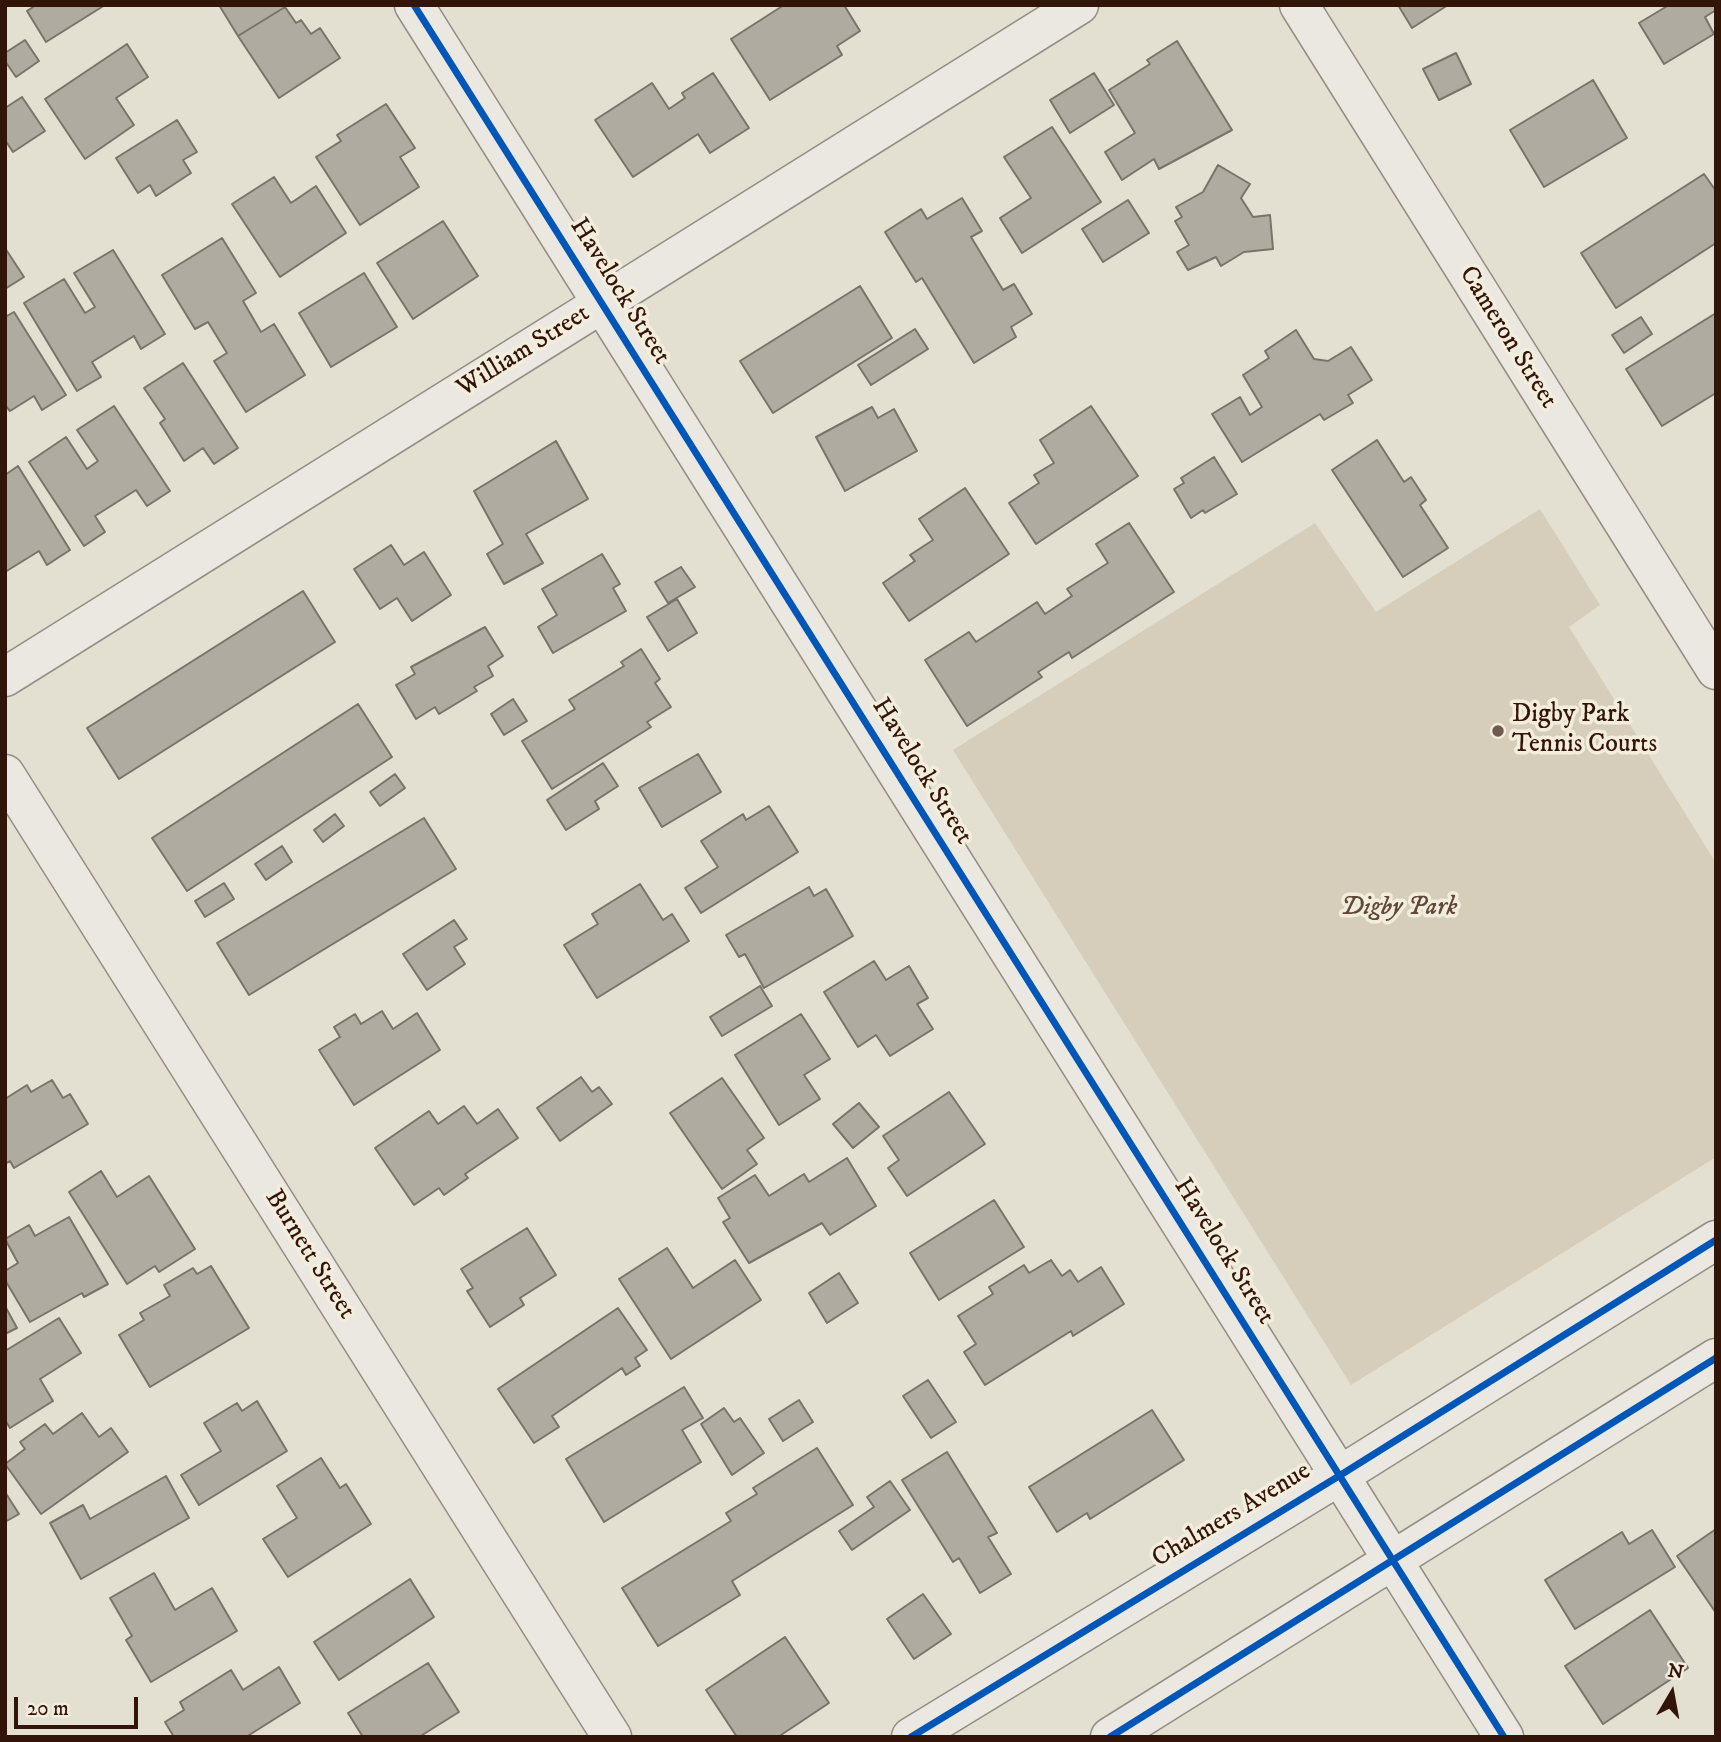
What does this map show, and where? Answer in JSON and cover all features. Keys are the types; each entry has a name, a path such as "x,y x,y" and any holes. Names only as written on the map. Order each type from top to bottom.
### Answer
{"street":[{"name":"Havelock Street","path":"414,5 1504,1737"},
{"name":"William Street","path":"5,677 1079,5"},
{"name":"Cameron Street","path":"1299,5 1716,670"},
{"name":"Burnett Street","path":"5,774 612,1737"},
{"name":"Chalmers Avenue","path":"911,1737 1339,1476 1716,1240"},
{"path":"1111,1737 1716,1357"}],"green space":[{"name":"Digby Park","path":"1540,509 1600,605 1569,627 1716,863 1716,1157 1351,1385 953,750 1315,523 1376,612"}],"building":[{"path":"36,5 105,5 46,42 27,11"},
{"path":"219,5 284,5 285,7 238,36"},
{"path":"784,5 844,5 860,31 837,46 842,55 770,100 731,39"},
{"path":"1398,5 1448,5 1412,28"},
{"path":"1669,5 1716,5 1716,10 1705,17 1714,34 1664,64 1639,23"},
{"path":"285,7 296,23 301,20 311,34 320,28 340,58 279,98 238,36"},
{"path":"25,40 39,61 16,77 5,61 5,53"},
{"path":"1177,41 1232,130 1159,169 1154,159 1122,180 1105,152 1135,133 1109,90 1150,64 1147,60"},
{"path":"127,44 148,77 116,98 134,125 85,159 45,99"},
{"path":"1456,53 1471,84 1439,100 1423,69"},
{"path":"713,73 749,128 710,153 698,134 633,177 595,120 652,83 669,109 685,98 682,93"},
{"path":"1094,73 1114,105 1070,133 1050,100"},
{"path":"1593,80 1627,138 1544,187 1510,130"},
{"path":"22,97 45,131 13,152 5,140 5,108"},
{"path":"386,104 415,148 400,157 419,187 360,225 316,157 341,141 337,135"},
{"path":"177,120 197,152 183,160 191,173 156,196 150,185 138,193 116,158"},
{"path":"1052,127 1101,202 1022,253 1000,218 1031,198 1004,157"},
{"path":"1218,165 1250,184 1241,198 1253,217 1270,215 1273,249 1244,252 1221,266 1216,257 1188,270 1177,252 1189,245 1175,221 1182,217 1176,207 1203,192"},
{"path":"1704,174 1716,191 1716,243 1616,308 1581,253"},
{"path":"274,177 291,203 316,186 346,233 280,277 232,204"},
{"path":"962,198 982,231 971,237 1003,290 1014,284 1032,314 1011,327 1016,337 974,363 922,278 916,282 885,232 921,209 927,219"},
{"path":"1128,200 1149,233 1103,262 1082,229"},
{"path":"443,221 478,276 413,319 377,263"},
{"path":"222,238 256,293 243,301 261,332 274,324 305,375 246,412 214,361 227,353 208,322 195,329 162,275"},
{"path":"5,248 24,277 5,289"},
{"path":"113,250 165,334 141,349 134,336 92,362 101,377 77,391 24,303 64,279 85,313 95,307 74,273"},
{"path":"364,273 397,327 331,367 299,313"},
{"path":"860,286 892,338 773,413 740,361"},
{"path":"14,312 66,395 42,410 34,396 10,411 5,405 5,317"},
{"path":"1716,313 1716,393 1662,426 1626,369"},
{"path":"1641,317 1652,334 1624,353 1612,335"},
{"path":"915,329 928,349 871,385 858,365"},
{"path":"1296,330 1314,359 1328,361 1351,347 1372,380 1348,395 1353,403 1324,420 1320,414 1242,462 1212,414 1240,397 1250,415 1262,407 1243,375 1269,358 1265,351"},
{"path":"183,363 238,448 214,464 203,448 184,461 160,423 165,419 144,388"},
{"path":"114,406 170,491 147,506 136,490 95,516 105,532 84,546 29,462 66,437 87,469 98,461 77,430"},
{"path":"1091,406 1138,476 1036,544 1009,503 1039,483 1034,475 1054,463 1040,440"},
{"path":"872,407 878,418 894,409 917,451 845,491 816,437"},
{"path":"1377,440 1404,482 1411,477 1426,500 1420,505 1448,548 1403,577 1332,470"},
{"path":"556,441 588,499 526,534 543,563 504,584 487,554 503,544 474,491"},
{"path":"1214,457 1237,494 1191,518 1174,489 1184,483 1181,478"},
{"path":"18,466 70,550 47,565 39,551 5,572 5,475"},
{"path":"965,488 1009,554 909,621 883,583 915,561 910,555 933,540 919,519"},
{"path":"1129,523 1174,592 1072,658 1069,652 1038,672 1042,677 967,726 925,660 969,632 976,642 1037,602 1045,614 1072,596 1067,589 1108,563 1096,544"},
{"path":"391,545 404,565 424,552 451,595 412,621 397,598 380,609 354,569"},
{"path":"602,554 620,584 613,588 626,611 553,653 538,627 557,615 542,589"},
{"path":"681,567 695,587 668,603 655,582"},
{"path":"303,591 335,642 119,779 87,728"},
{"path":"677,599 697,633 668,651 647,617"},
{"path":"485,627 503,656 488,666 493,676 474,687 477,691 439,714 435,707 416,719 396,685 415,674 411,667"},
{"path":"641,649 660,679 655,683 671,707 647,722 651,727 552,789 522,741 575,709 569,700 624,666 621,662"},
{"path":"513,699 527,721 504,735 491,714"},
{"path":"358,704 392,757 187,891 152,838"},
{"path":"698,754 721,792 662,827 639,788"},
{"path":"603,763 618,786 595,801 599,809 566,830 547,800"},
{"path":"395,774 405,788 380,806 370,792"},
{"path":"769,806 798,852 701,913 685,888 718,867 701,841 743,814 746,820"},
{"path":"335,814 344,826 323,842 314,830"},
{"path":"424,818 456,869 249,995 217,943"},
{"path":"282,846 292,862 266,880 255,864"},
{"path":"224,883 234,899 205,917 195,901"},
{"path":"640,884 663,920 672,914 689,941 597,998 564,945 598,924 592,914"},
{"path":"809,887 814,896 826,889 853,936 764,988 745,954 739,957 726,935"},
{"path":"454,920 467,939 454,947 465,964 427,990 403,954"},
{"path":"874,961 886,980 909,966 928,998 917,1004 933,1029 890,1056 876,1035 858,1047 824,992"},
{"path":"760,986 772,1006 722,1036 710,1017"},
{"path":"382,1011 393,1029 417,1013 440,1050 354,1105 319,1050 340,1037 334,1027 355,1014 361,1024"},
{"path":"801,1014 830,1059 804,1075 820,1099 779,1125 735,1055"},
{"path":"581,1077 592,1092 599,1087 612,1104 560,1141 537,1108"},
{"path":"722,1078 764,1138 747,1150 757,1164 722,1189 670,1113"},
{"path":"52,1080 63,1098 70,1094 88,1124 14,1168 10,1161 5,1164 5,1099 27,1085 31,1092"},
{"path":"949,1092 985,1144 907,1196 888,1168 899,1160 883,1136"},
{"path":"859,1103 879,1127 853,1148 833,1124"},
{"path":"464,1106 477,1124 498,1109 518,1138 465,1174 468,1178 444,1195 439,1188 414,1205 375,1148 429,1111 438,1124"},
{"path":"847,1158 876,1206 830,1235 822,1223 749,1263 723,1222 730,1218 718,1198 755,1175 769,1196 804,1174 809,1182"},
{"path":"101,1171 117,1197 149,1176 195,1249 159,1272 155,1266 127,1284 69,1192"},
{"path":"994,1200 1024,1247 939,1300 910,1253"},
{"path":"69,1217 108,1284 84,1297 82,1293 30,1322 5,1280 5,1271 18,1263 5,1239 29,1225 35,1236"},
{"path":"527,1228 556,1275 520,1298 524,1305 490,1327 467,1291 473,1288 461,1269"},
{"path":"667,1248 693,1288 735,1260 761,1300 671,1359 619,1279"},
{"path":"1051,1260 1062,1276 1070,1270 1078,1282 1101,1267 1124,1304 1073,1336 1071,1331 985,1385 964,1352 976,1344 958,1316 993,1294 989,1287 1024,1265 1029,1273"},
{"path":"211,1266 249,1328 150,1387 119,1335 144,1320 140,1313 170,1296 164,1285 193,1268 197,1274"},
{"path":"839,1273 858,1303 827,1323 809,1293"},
{"path":"5,1306 17,1328 5,1334"},
{"path":"618,1308 647,1350 635,1358 640,1366 626,1375 622,1368 552,1416 559,1427 534,1443 498,1389"},
{"path":"59,1318 81,1353 40,1379 53,1401 10,1428 5,1420 5,1351"},
{"path":"928,1380 956,1422 931,1438 903,1396"},
{"path":"684,1387 703,1418 682,1430 701,1462 604,1522 566,1459"},
{"path":"799,1400 813,1422 783,1441 769,1419"},
{"path":"257,1401 287,1451 199,1505 181,1475 221,1451 204,1423 237,1403 242,1411"},
{"path":"724,1408 734,1422 740,1418 764,1453 732,1475 701,1424"},
{"path":"1152,1410 1184,1460 1090,1519 1087,1513 1057,1532 1029,1487"},
{"path":"82,1413 99,1437 111,1428 128,1452 41,1514 5,1464 25,1449 20,1442 45,1424 53,1434"},
{"path":"817,1448 853,1505 732,1581 740,1595 658,1646 622,1588 731,1521 726,1513 757,1494 753,1488"},
{"path":"947,1452 997,1533 988,1537 1011,1574 980,1593 959,1558 953,1562 902,1480"},
{"path":"321,1458 340,1488 346,1484 371,1524 288,1577 263,1539 297,1518 277,1486"},
{"path":"166,1476 189,1518 81,1579 50,1523 83,1505 90,1519"},
{"path":"890,1481 910,1510 852,1550 839,1531 874,1507 867,1497"},
{"path":"5,1492 19,1514 5,1522"},
{"path":"1716,1529 1716,1613 1677,1556"},
{"path":"1652,1530 1675,1567 1575,1629 1545,1580 1622,1532 1629,1544"},
{"path":"154,1573 175,1610 212,1588 237,1631 151,1682 126,1640 132,1636 110,1598"},
{"path":"410,1579 434,1617 339,1680 314,1642"},
{"path":"923,1594 951,1634 914,1659 887,1619"},
{"path":"1650,1610 1688,1668 1603,1724 1565,1666"},
{"path":"785,1637 829,1703 778,1737 737,1737 706,1690"},
{"path":"428,1663 459,1712 419,1737 363,1737 348,1713"},
{"path":"279,1667 300,1703 246,1737 174,1737 165,1722 184,1710 180,1702 231,1670 243,1690"}],"cycle path":[{"path":"414,5 1504,1737"},
{"path":"911,1737 1339,1476 1716,1240"},
{"path":"1110,1737 1716,1358"}],"place":[{"name":"Digby Park Tennis Courts","path":"1498,731"}]}
